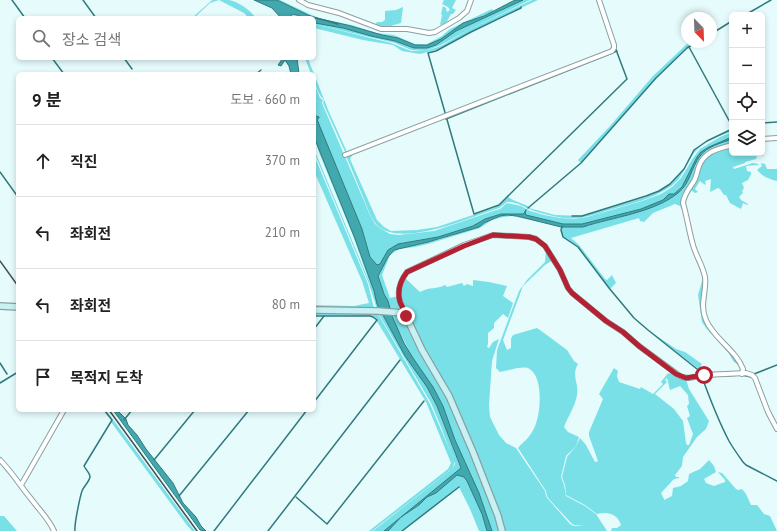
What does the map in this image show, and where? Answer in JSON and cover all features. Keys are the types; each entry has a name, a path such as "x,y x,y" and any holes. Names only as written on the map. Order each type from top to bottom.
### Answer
{"main road":[{"path":"0,306 16,307"},
{"path":"316,310 396,312 403,313 406,316 422,350 437,374 448,396 476,459 498,516 502,531"}],"street":[{"path":"299,0 308,5 339,13 381,29 407,29 435,32 459,18 467,11 471,0"},
{"path":"345,155 612,51 614,45 599,0"},
{"path":"765,139 777,138"},
{"path":"729,146 711,151 706,155 699,166 694,180 684,196 683,203 693,246 705,279 703,299 705,319 708,326 742,365 742,374"},
{"path":"406,316 400,302 399,291 407,272 464,246 493,235 529,237 536,239 545,246 572,293 676,374 686,378 704,375 742,374 752,375 756,378 768,412 777,429"},
{"path":"21,485 63,412"},
{"path":"0,460 34,503 48,518 54,531"}],"shaded area":[{"path":"219,0 210,3 196,16 194,16 211,1"},
{"path":"219,0 229,0 240,4 255,16 247,16"},
{"path":"254,0 277,0 310,16 279,16 272,8"},
{"path":"277,0 314,16 310,16"},
{"path":"444,0 456,0 452,8 456,10 453,14 451,14 446,23 440,25 443,6 446,8 447,12 450,10 442,4"},
{"path":"515,0 523,0 456,31 436,45 427,48 414,48 395,41 343,28 316,23 316,18 398,38 415,45 427,45 441,39 463,23 484,16"},
{"path":"523,0 530,0 441,45 425,51 411,50 395,43 316,24 316,22 395,41 414,48 427,48 436,45 456,31"},
{"path":"532,0 538,0 436,50 420,54 402,51 393,45 363,40 316,28 316,24 391,43 411,51 425,51 441,46 470,29"},
{"path":"403,7 401,23 384,28 375,25 377,22 382,22 385,20 385,11 396,10"},
{"path":"492,9 493,11 480,18 470,20 431,44 415,45 398,38 382,35 316,17 351,25 377,33 394,35 415,44 427,44 442,36 450,29"},
{"path":"683,48 686,48 656,78 581,163 578,160 610,126 653,76"},
{"path":"282,60 285,60 281,66 278,65"},
{"path":"285,60 297,60 299,72 290,72"},
{"path":"306,60 309,60 313,72 310,72"},
{"path":"316,79 347,152 351,153 346,154 323,103 324,100 317,88"},
{"path":"316,88 320,98 323,100 322,103 375,224 390,234 399,235 434,231 500,209 507,203 521,206 530,211 544,215 574,219 587,217 642,201 661,194 672,187 681,178 700,149 729,133 729,138 701,152 682,187 674,194 641,209 582,224 563,224 529,217 524,214 526,210 523,214 501,214 485,219 473,226 438,237 398,244 388,250 380,264 377,265 370,257 362,229 317,119"},
{"path":"316,116 319,117 317,119 318,122 362,229 370,257 377,265 380,264 388,250 398,244 438,237 473,226 485,219 501,214 523,214 525,212 526,215 563,224 582,224 641,209 663,200 669,194 674,194 682,187 701,152 729,138 729,140 706,150 700,156 688,181 678,193 668,200 645,210 583,227 561,227 517,216 500,216 484,223 479,227 394,250 388,257 378,276 392,316 404,343 433,387 443,406 455,440 479,493 492,531 487,531 482,514 467,481 464,477 457,475 436,493 427,497 419,505 402,517 461,468 437,406 427,387 405,356 377,304 374,291 354,236 316,142"},
{"path":"729,131 729,132 715,138"},
{"path":"729,140 729,145 705,155 683,203 704,275 704,319 742,368 739,372 739,365 734,362 728,352 702,322 698,295 702,275 691,247 683,212 680,206 675,204 653,213 644,222 640,221 639,218 571,238 579,245 605,279 607,280 612,275 616,283 610,289 578,247 563,237 561,230 562,227 583,227 640,211 664,202 683,189 700,155 709,149"},
{"path":"709,141 695,152 682,174 671,186 664,191 641,201 580,218 563,218 553,216 535,211 516,203 507,202 499,208 450,225 433,230 400,234 386,231 376,224 346,156 353,154 350,159 377,220 391,231 417,230 437,227 494,208 508,197 528,206 529,208 555,215 582,216 646,197 671,184 684,169 694,150"},
{"path":"316,142 370,277 379,307 376,308 369,284 316,157 316,154 371,286 353,236"},
{"path":"729,147 729,156 757,156 756,159 733,167 734,169 753,163 759,165 746,166 747,171 751,172 751,174 748,180 742,183 744,188 742,191 743,193 739,197 748,204 747,205 743,203 741,209 730,203 726,195 724,195 718,188 710,192 711,179 705,181 706,185 700,181 695,189 698,192 695,193 689,189 702,162 708,155"},
{"path":"316,160 368,284 374,308 316,307 316,305 354,306 369,303 362,281 316,176"},
{"path":"761,163 765,164 767,169 777,169 777,181 766,177 757,170 762,166"},
{"path":"507,215 517,216 559,226 512,216 503,217 492,220 480,228 428,244 399,249 390,255 382,275 390,298 398,296 405,311 390,308 380,285 378,276 388,257 394,250 441,239 477,227 500,216"},
{"path":"546,249 553,260 545,265 523,286 503,340 507,350 511,348 511,339 513,335 537,328 567,350 574,361 578,364 575,372 577,395 564,427 568,432 579,437 576,446 566,456 561,477 566,496 585,506 596,514 607,531 503,531 472,448 411,321 410,309 403,302 400,295 401,287 405,278 420,292 445,285 447,287 462,283 464,286 467,284 473,286 473,280 507,286 503,296 513,303 508,318 503,314 494,323 494,328 488,333 487,347 489,348 493,342 499,339 492,361 489,405 490,417 499,435 506,443 516,448 545,491 548,499 570,524 574,526 584,526 574,525 571,523 549,499 546,491 518,448 531,434 538,418 540,398 537,380 528,368 518,368 500,372 496,368 497,350 519,291 527,280 545,262"},
{"path":"316,312 378,314 430,404 454,460 453,468 372,531 369,531 448,469 451,463 426,402 375,318 370,316 316,315"},
{"path":"378,313 382,313 405,356 427,387 437,406 461,469 384,531 373,531 453,468 455,464 431,403"},
{"path":"391,313 401,315 414,342 446,395 463,433 495,514 500,531 492,531 479,493 455,440 443,406 433,387 413,358"},
{"path":"648,330 702,364 700,367 704,370 717,373 702,374 700,370"},
{"path":"614,368 618,371 617,376 619,382 640,389 641,387 653,394 663,384 661,382 668,373 669,374 671,372 686,379 689,389 709,421 706,429 697,437 683,457 682,466 675,475 679,478 674,479 661,493 664,500 672,496 673,488 681,486 688,481 689,474 700,469 709,460 714,466 716,472 704,479 706,483 714,486 725,482 718,472 722,473 736,489 742,489 751,505 757,505 764,514 770,516 777,531 611,531 612,528 617,528 621,525 620,521 612,514 597,514 585,505 566,495 562,477 567,457 576,446 580,438 586,445 595,462 598,461 589,432 603,399 599,394","holes":["667,378 670,390 680,386 688,395 689,404 687,406 690,416 687,418 693,434 689,445 686,443 683,421 674,409 655,394 667,382 665,380"]},
{"path":"106,412 107,412 195,531 192,531 186,524 111,422 112,420"},
{"path":"114,412 119,412 126,419 128,425 173,483 183,503 206,531 200,530"},
{"path":"457,475 462,475 466,478 482,514 487,531 479,531 459,487 402,531 388,531 401,517"},
{"path":"0,516 4,516 17,531 0,531"},
{"path":"401,517 388,531 384,531"}],"waterway":[{"path":"12,0 24,16"},
{"path":"83,0 95,16"},
{"path":"750,12 771,0"},
{"path":"521,7 436,51 428,53 474,214 499,205 627,79 615,47"},
{"path":"316,18 338,24"},
{"path":"717,30 729,23"},
{"path":"528,208 581,163 656,78 687,48"},
{"path":"690,48 729,120"},
{"path":"446,119 617,51"},
{"path":"54,60 62,72"},
{"path":"125,60 132,69"},
{"path":"765,123 777,122"},
{"path":"572,216 582,216 659,191 670,184 684,169 694,150 707,141 729,130"},
{"path":"0,172 16,194"},
{"path":"562,226 561,230 563,237 578,247 634,318 702,373"},
{"path":"316,316 370,316 377,320 316,399"},
{"path":"316,326 324,316"},
{"path":"268,531 400,360"},
{"path":"0,363 7,374"},
{"path":"754,374 777,365"},
{"path":"0,383 16,373"},
{"path":"751,377 742,375 702,377 725,433 743,462 777,481"},
{"path":"296,497 327,524 424,401"},
{"path":"75,531 76,517 81,494 90,477 84,466 112,420 106,412"},
{"path":"124,420 130,412"},
{"path":"154,460 193,412"},
{"path":"179,496 247,412"},
{"path":"214,531 305,412"},
{"path":"402,531 459,487"}],"railway":[{"path":"0,261 16,283"},
{"path":"110,412 197,531"}],"route":[{"path":"406,316 400,302 399,291 400,285 407,272 464,246 493,235 529,237 536,239 545,246 560,270 565,284 572,293 606,321 623,332 676,374 686,378 704,375"}]}
